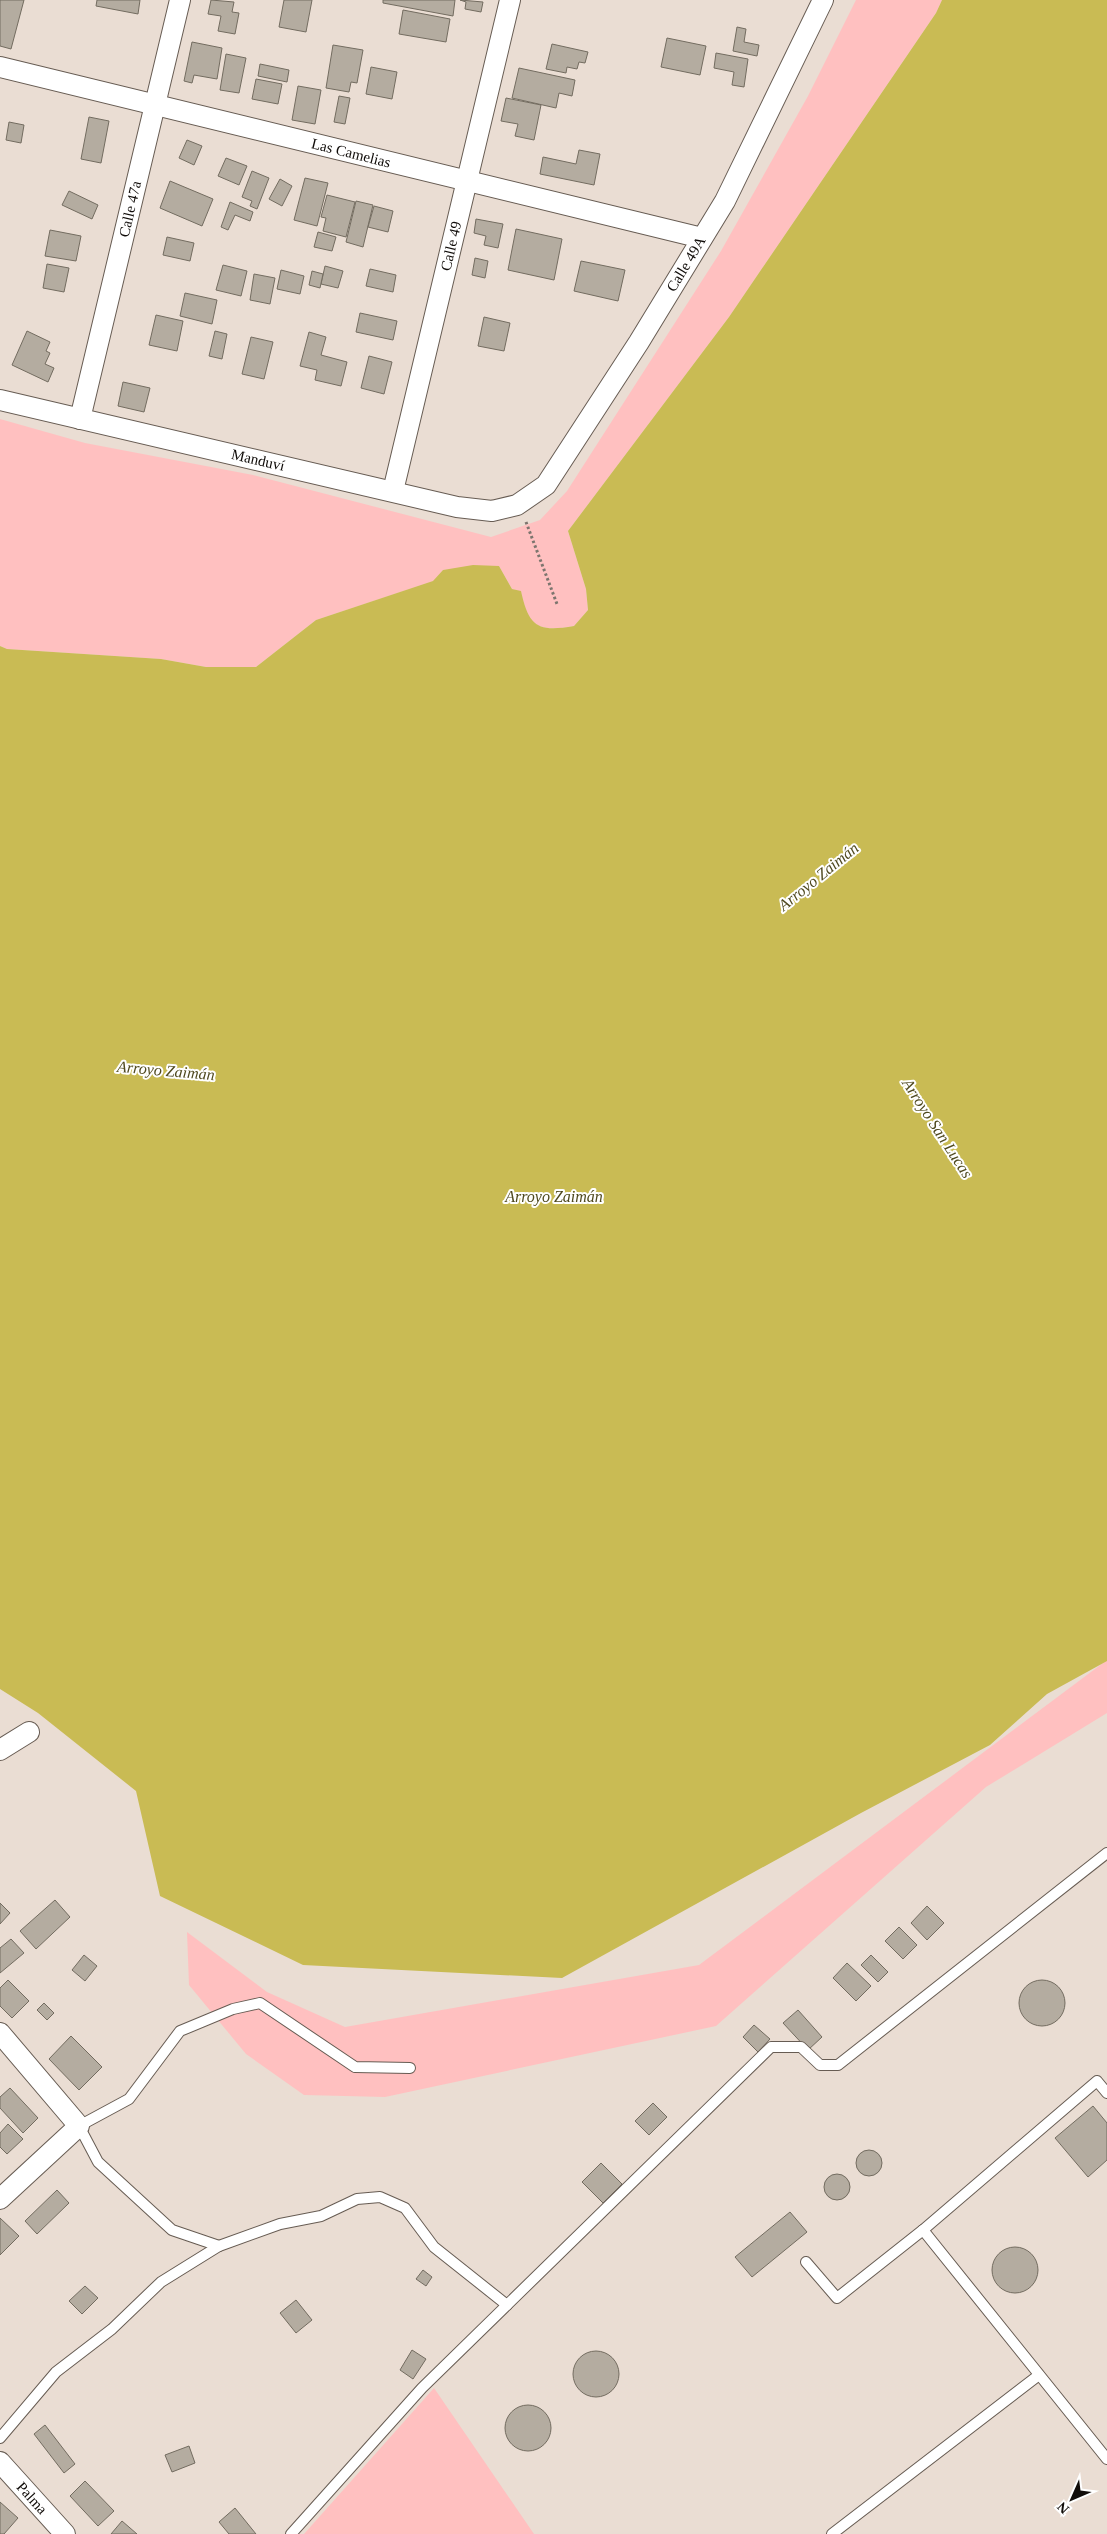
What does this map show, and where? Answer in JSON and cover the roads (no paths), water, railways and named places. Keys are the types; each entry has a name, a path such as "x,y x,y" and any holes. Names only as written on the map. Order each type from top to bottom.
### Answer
{"street":[{"name":"Calle 47a","path":"80,419 180,0"},
{"name":"Calle 49","path":"393,491 510,0"},
{"name":"Calle 49A","path":"517,513 546,485 639,342 726,201 823,0"},
{"name":"Las Camelias","path":"0,67 702,238"},
{"name":"Manduví","path":"0,400 457,507 517,513"},
{"path":"0,1750 29,1732"},
{"path":"0,2033 78,2126 0,2200"},
{"name":"Palma","path":"0,2462 65,2534"}],"lane":[{"path":"291,2534 422,2388 771,2048 801,2047 820,2065 838,2065 1107,1852"},
{"path":"219,2246 172,2230 98,2162 78,2126 129,2099 180,2031 233,2009 260,2004 355,2067 410,2068"},
{"path":"806,2262 838,2298 923,2230 1097,2081 1107,2093"},
{"path":"0,2438 56,2372 112,2329 161,2282 219,2246 280,2224 321,2216 357,2199 380,2197 405,2208 434,2247 507,2305"},
{"path":"923,2230 1107,2459"},
{"path":"832,2534 1040,2375"}],"water":[{"name":"Arroyo Zaimán","path":"942,0 1107,0 1107,1661 1047,1694 990,1745 861,1813 562,1978 303,1965 160,1896 136,1791 38,1713 0,1689 0,646 7,649 161,659 206,667 256,667 316,620 433,581 443,570 473,565 499,566 512,589 521,591 528,613 537,625 552,628 574,626 588,610 586,589 568,531 729,317 936,13"}],"water label":[{"name":"Arroyo San Lucas","path":"938,1128"}]}
